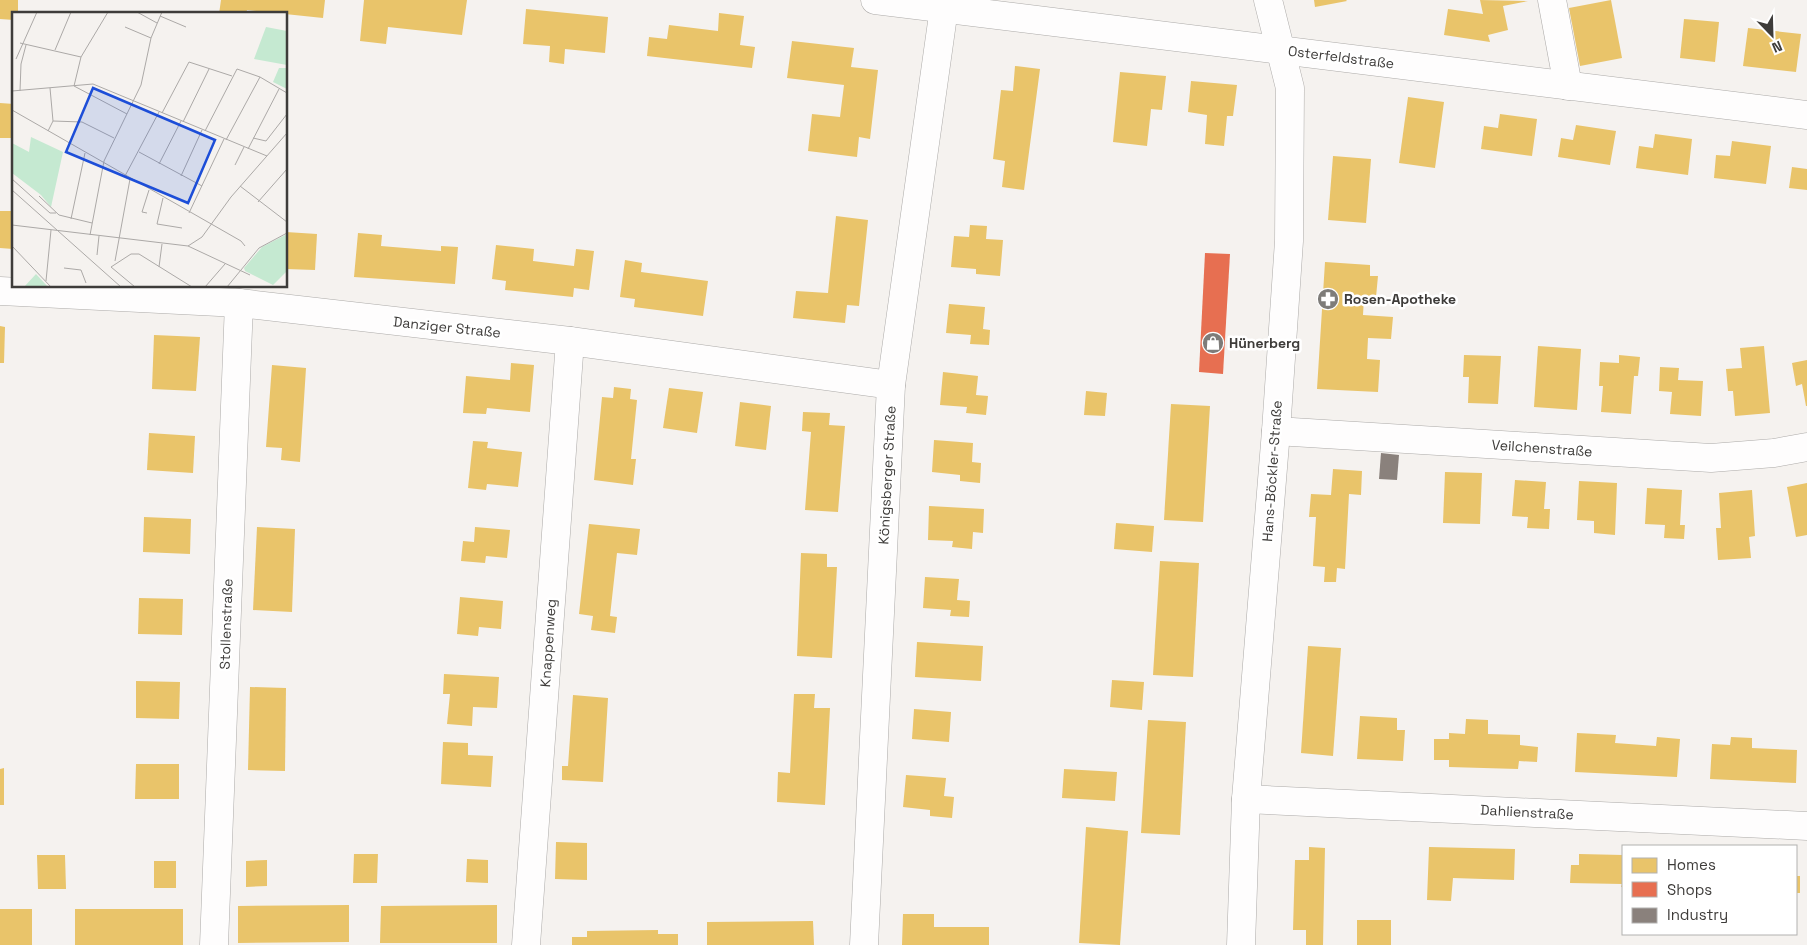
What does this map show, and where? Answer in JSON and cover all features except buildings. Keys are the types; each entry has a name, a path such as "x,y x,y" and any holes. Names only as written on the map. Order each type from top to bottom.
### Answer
{"street":[{"name":"Osterfeldstraße","path":"875,0 1807,115"},
{"name":"Hans-Böckler-Straße","path":"1241,945 1246,799 1276,432 1289,241 1290,88 1268,0"},
{"path":"1552,0 1568,86"},
{"name":"Königsberger Straße","path":"864,945 892,385 944,8"},
{"name":"Danziger Straße","path":"0,291 238,303 570,340 892,385"},
{"name":"Stollenstraße","path":"214,945 238,303"},
{"name":"Knappenweg","path":"526,945 570,340"},
{"name":"Veilchenstraße","path":"1276,432 1711,458 1774,453 1807,447"},
{"name":"Dahlienstraße","path":"1246,799 1807,826"}],"place":[{"name":"Rosen-Apotheke","path":"1328,299"},
{"name":"Hünerberg","path":"1213,343"}]}
